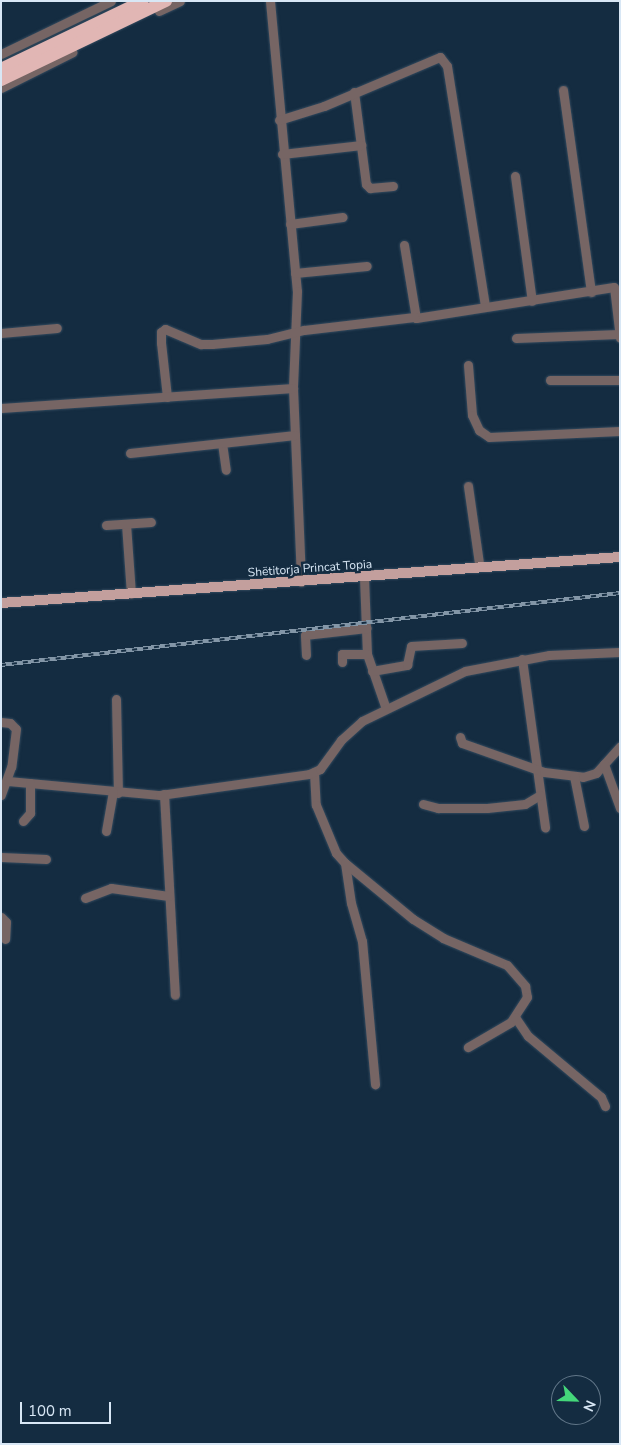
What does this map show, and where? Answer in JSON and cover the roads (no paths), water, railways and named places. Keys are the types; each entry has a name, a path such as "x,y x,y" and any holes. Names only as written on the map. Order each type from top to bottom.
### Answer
{"highway":[{"path":"1,69 143,1"},
{"path":"1,80 166,1"}],"main road":[{"name":"Shëtitorja Princat Topia","path":"1,603 620,557"}],"street":[{"path":"1,54 111,1"},
{"path":"1,88 180,1"},
{"path":"270,1 282,154 295,273 296,333 293,388 301,582"},
{"path":"279,120 440,57 446,66 485,306"},
{"path":"563,90 592,292"},
{"path":"354,92 368,187 393,186"},
{"path":"282,154 361,145"},
{"path":"515,176 532,301"},
{"path":"290,224 344,217"},
{"path":"404,245 414,317"},
{"path":"295,273 367,266"},
{"path":"167,397 161,343 161,332 165,330 201,344 267,339 296,333 532,301 617,287 620,338"},
{"path":"1,333 57,328"},
{"path":"516,338 619,334"},
{"path":"468,365 472,415 478,430 489,437 620,431"},
{"path":"550,380 620,380"},
{"path":"1,408 293,388"},
{"path":"130,452 295,435"},
{"path":"222,443 226,470"},
{"path":"468,486 479,563"},
{"path":"106,525 151,522"},
{"path":"126,524 131,594"},
{"path":"364,577 367,654 386,709"},
{"path":"306,655 305,635 367,628"},
{"path":"372,672 406,665 411,646 462,643"},
{"path":"8,780 116,792 164,794 225,788 314,772 324,764 348,733 386,709 465,671 522,659 620,652"},
{"path":"342,662 342,654 367,654"},
{"path":"522,659 545,827"},
{"path":"106,832 116,792 116,699"},
{"path":"1,722 10,723 16,729 8,780 1,796"},
{"path":"460,737 462,743 538,768 574,776 592,776 620,746"},
{"path":"604,764 620,808"},
{"path":"314,772 316,805 324,829 336,853 345,863 413,919 516,973 525,986 526,998 516,1017 482,1042 468,1047"},
{"path":"574,776 584,826"},
{"path":"23,822 30,813 30,782"},
{"path":"164,794 168,896 175,995"},
{"path":"423,804 438,808 487,808 525,804 540,795"},
{"path":"1,857 46,859"},
{"path":"345,863 351,902 362,941 375,1084"},
{"path":"85,898 111,888 168,896"},
{"path":"1,917 6,922 5,939"},
{"path":"516,1017 528,1036 601,1097 605,1106"}],"railway":[{"path":"1,665 620,593"}]}
